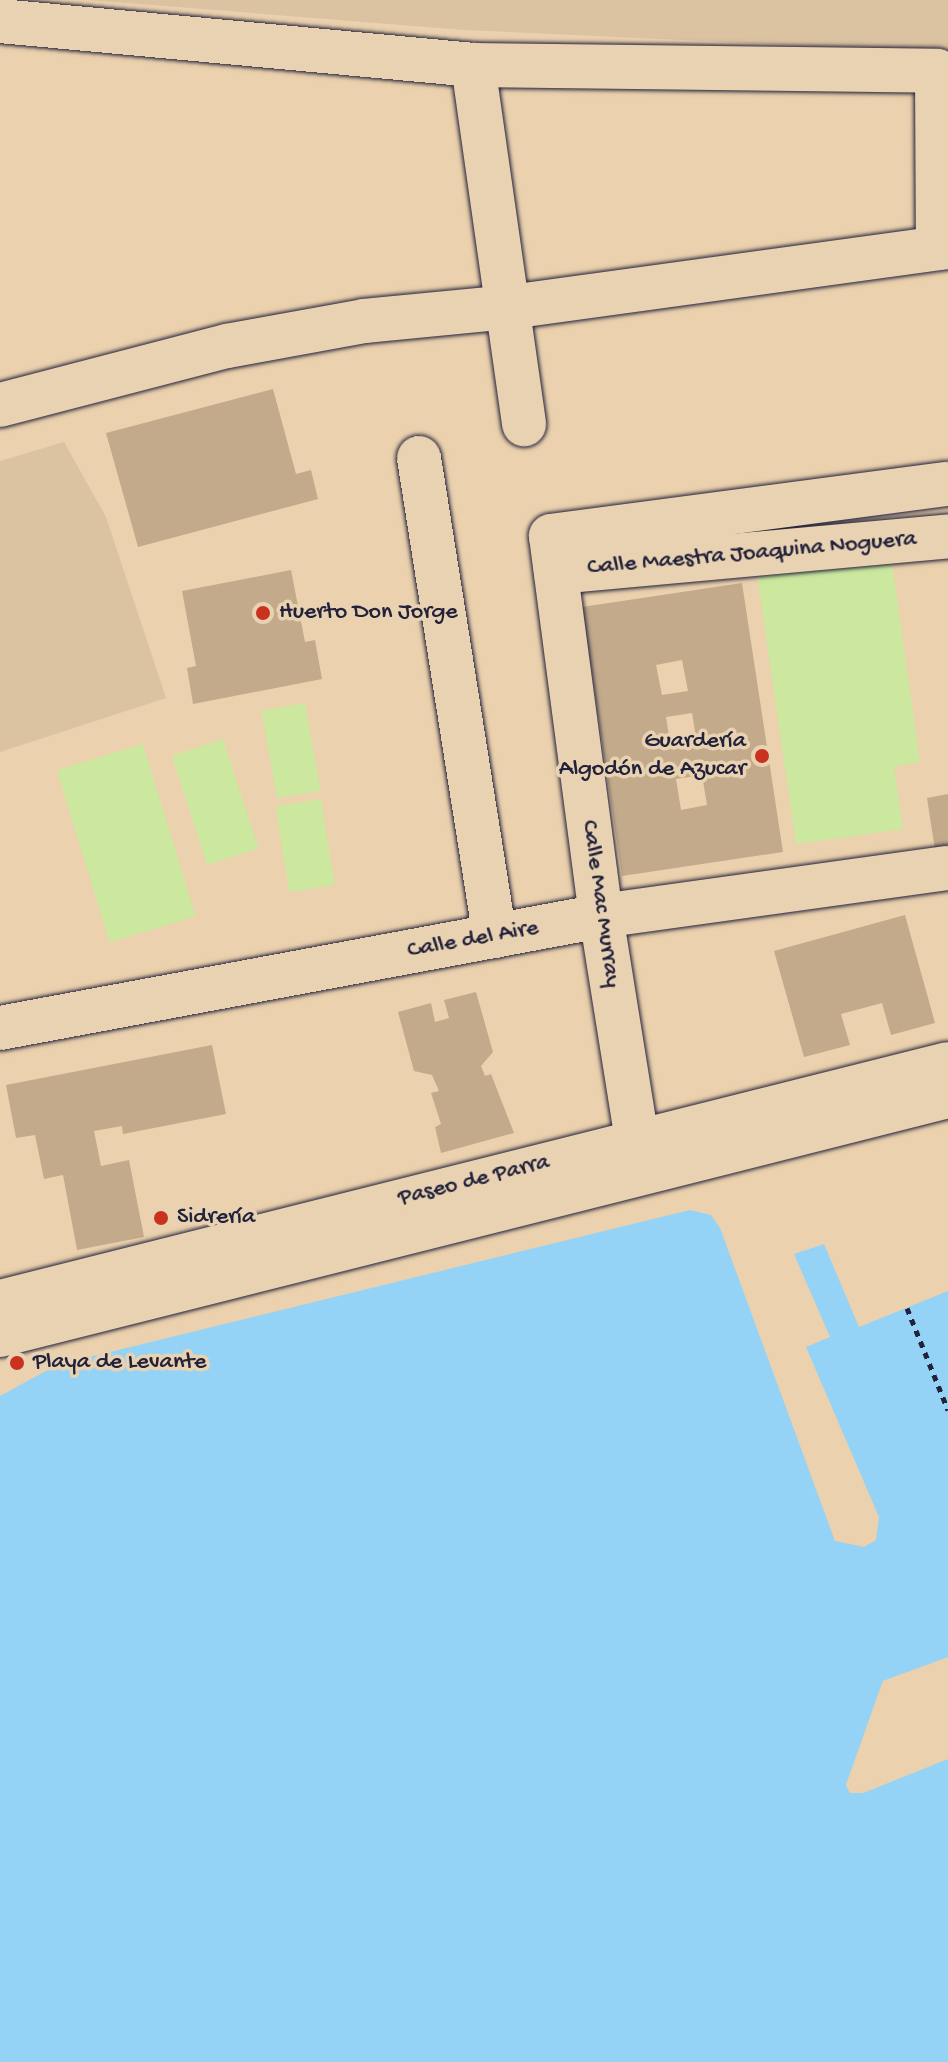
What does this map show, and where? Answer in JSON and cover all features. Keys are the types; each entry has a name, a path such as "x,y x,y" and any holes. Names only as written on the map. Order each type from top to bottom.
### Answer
{"street":[{"path":"0,21 473,65 937,71 943,139 943,248 510,307 364,321 227,346 0,405"},
{"path":"473,65 510,307 524,424"},
{"path":"419,458 495,936"},
{"name":"Calle Mac Murray","path":"637,1140 601,916 551,536 948,484"},
{"name":"Calle Maestra Joaquina Noguera","path":"556,572 948,536"},
{"name":"Calle del Aire","path":"0,1028 601,916 948,868"},
{"name":"Paseo de Parra","path":"0,1302 948,1064"},
{"path":"0,1335 948,1096"}],"path":[{"path":"907,1308 948,1410"}],"shaded area":[{"path":"90,0 948,0 948,52 464,30"},
{"path":"64,442 106,517 166,698 0,752 0,461"}],"green space":[{"path":"891,555 920,762 894,767 903,829 796,844 757,574"},
{"path":"305,703 320,791 277,798 262,711"},
{"path":"223,739 259,848 207,865 172,756"},
{"path":"143,744 196,916 110,942 57,770"},
{"path":"321,799 335,885 289,892 276,806"}],"water":[{"path":"690,1210 711,1215 720,1228 835,1541 864,1547 876,1540 879,1517 806,1347 830,1337 794,1254 824,1244 859,1327 948,1291 948,1657 883,1681 846,1785 850,1793 863,1793 948,1759 948,2062 0,2062 0,1396 57,1365"}],"pier":[{"path":"902,1674 886,1684 852,1789 948,1759 850,1793 846,1785 883,1681"}],"building":[{"path":"273,389 296,474 311,470 318,499 138,547 106,433"},
{"path":"291,570 305,642 315,640 322,679 193,704 187,668 196,666 182,591"},
{"path":"742,583 783,852 622,876 582,607","holes":["682,660 688,691 662,695 656,665","692,713 697,743 671,748 666,717","702,775 707,805 681,810 676,779"]},
{"path":"948,794 948,848 935,850 927,798"},
{"path":"905,915 935,1023 891,1035 882,1003 841,1014 850,1045 804,1057 774,951"},
{"path":"476,992 493,1052 481,1066 485,1076 491,1074 514,1133 441,1153 435,1127 441,1124 431,1093 439,1091 432,1075 414,1071 398,1012 431,1003 435,1022 449,1018 444,1000"},
{"path":"212,1045 226,1114 123,1134 122,1126 94,1131 101,1166 129,1160 144,1237 77,1250 63,1175 44,1179 35,1135 16,1138 6,1085"}],"place":[{"name":"Huerto Don Jorge","path":"263,613"},
{"name":"Guardería Algodón de Azucar","path":"762,756"},
{"name":"Sidrería","path":"161,1218"},
{"name":"Playa de Levante","path":"17,1363"}]}
